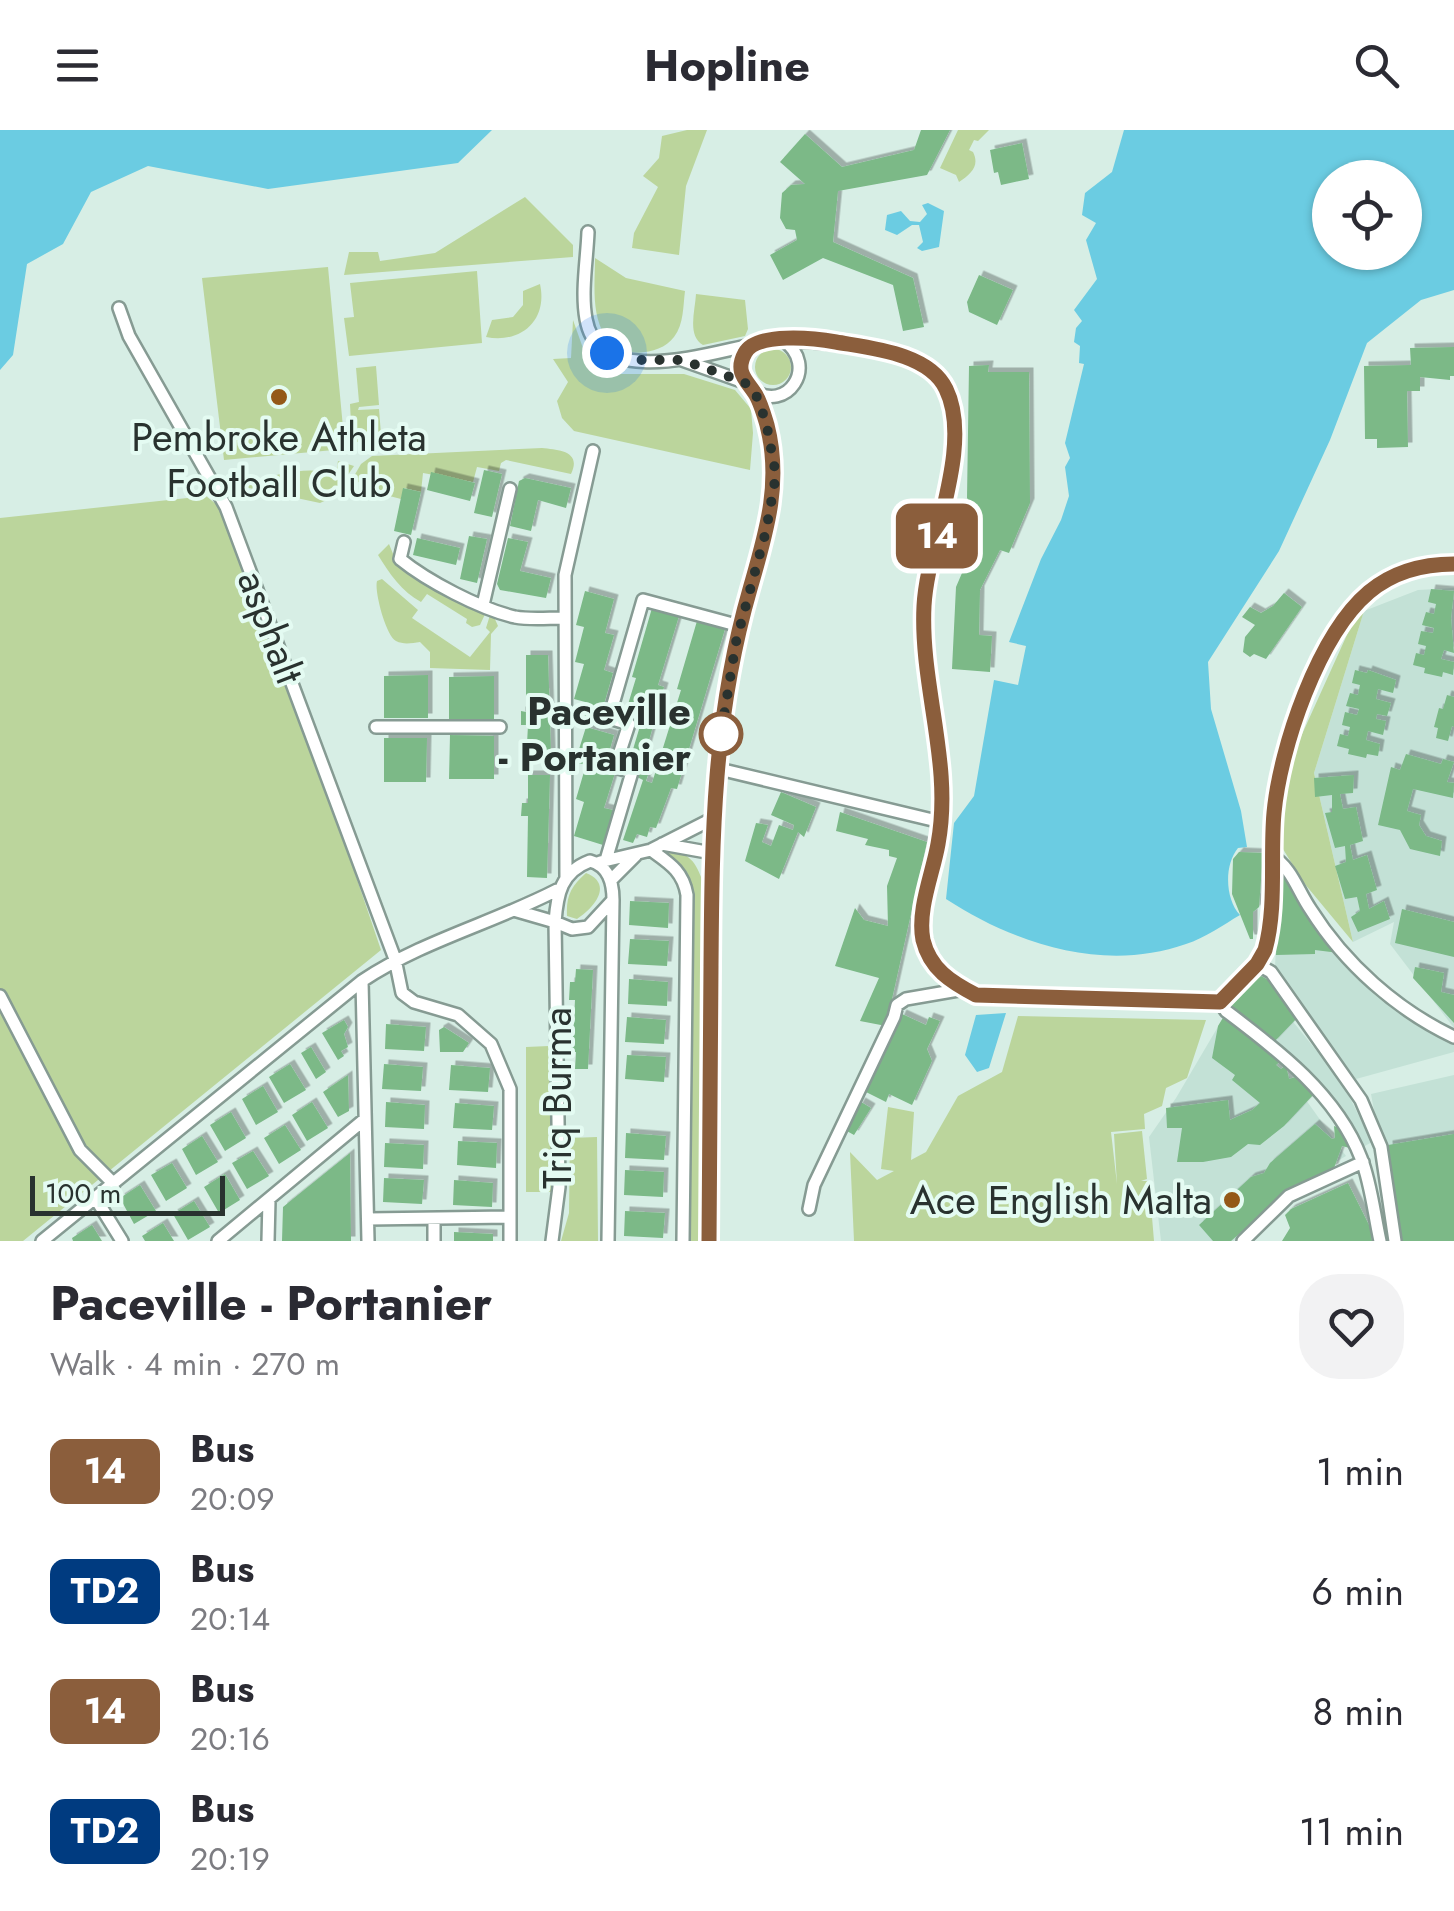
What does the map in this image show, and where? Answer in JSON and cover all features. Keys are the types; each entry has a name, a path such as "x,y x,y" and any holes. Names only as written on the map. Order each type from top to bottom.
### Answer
{"street":[{"path":"588,232 585,314 593,340 607,353 624,360 682,360 767,338 832,341 910,359 935,374 945,386 952,408 954,444 924,604 927,682 942,786 941,822 922,938 947,980 976,995 1220,1002 1257,964 1265,950 1274,809 1295,720 1309,686 1349,614 1368,592 1400,574 1433,564 1454,564"},
{"name":"asphalt","path":"120,308 129,336 226,507 395,959 399,986 407,998 458,1016 491,1044 510,1089 509,1217"},
{"path":"755,392 783,394 796,382 800,364 797,354 783,340"},
{"path":"744,382 742,362 751,345"},
{"path":"682,360 744,382 755,392 766,422 776,475 766,531 740,626 715,768 709,1241"},
{"path":"566,878 565,575 594,451"},
{"path":"483,604 510,489"},
{"path":"404,542 400,559 416,572 517,618 563,618"},
{"path":"598,862 632,772 615,767 629,724 609,718 643,600 740,626"},
{"path":"376,727 500,727"},
{"path":"715,768 941,822"},
{"path":"42,1241 362,981 395,959 557,890 572,870 636,855 712,819"},
{"path":"566,841 580,857 598,862 610,880 613,900 608,1241"},
{"path":"655,846 712,853"},
{"path":"655,846 685,880 688,894 683,1241"},
{"path":"610,880 636,855"},
{"path":"1271,855 1286,864 1310,910 1356,965 1404,1010 1454,1037"},
{"path":"555,922 557,890"},
{"path":"588,928 613,900"},
{"path":"517,910 572,929 588,928 611,948"},
{"name":"Triq Burma","path":"552,1241 560,1187 555,922"},
{"name":"Triq Burma","path":"556,954 572,929"},
{"path":"1257,964 1271,972 1361,1100 1378,1138 1395,1241"},
{"path":"362,981 368,1241"},
{"path":"809,1209 814,1185 897,1005 906,999 964,989"},
{"path":"0,996 80,1150 114,1184"},
{"path":"1220,1002 1296,1066 1350,1134 1363,1162 1380,1241"},
{"path":"218,1241 365,1119"},
{"path":"1243,1241 1290,1196 1363,1162"},
{"path":"96,1199 122,1241"},
{"path":"268,1241 269,1200"},
{"path":"368,1220 509,1217 510,1241"},
{"path":"434,1219 434,1241"}],"shaded area":[{"path":"1454,588 1454,1028 1390,944 1394,922 1353,942 1314,773 1364,611 1418,590"},
{"path":"1279,872 1344,960 1398,1012 1454,1043 1454,1052 1356,1079 1275,968"},
{"path":"1259,980 1342,1082 1372,1142 1363,1147 1337,1107 1232,1006"},
{"path":"1219,1025 1286,1072 1346,1156 1283,1193 1234,1241 1161,1241 1149,1137"},
{"path":"1454,1075 1454,1241 1398,1241 1371,1094"}],"green space":[{"path":"707,130 686,186 679,255 632,248 634,233 658,187 643,176 659,158 662,136"},
{"path":"958,130 989,130 978,141 974,140 969,150 975,157 975,166 959,182 956,175 940,168"},
{"path":"525,197 573,245 573,257 344,275 349,252 378,252 380,261 435,253"},
{"path":"595,258 626,278 685,291 680,326 667,344 649,352 629,352 619,349 605,336 595,298"},
{"name":"Pembroke Athleta Football Club","path":"328,267 345,449 224,460 202,278"},
{"path":"477,271 482,343 349,356 344,318 354,317 350,283"},
{"path":"540,284 540,308 529,327 510,337 486,337 492,320 513,317 523,305 523,291"},
{"path":"696,294 745,300 745,336 703,345 698,341 693,323"},
{"path":"573,320 584,351 613,374 684,374 735,390 751,409 750,470 574,431 562,418 557,401 568,382 553,359 571,358"},
{"path":"773,349 786,354 791,367 786,380 773,385 760,380 755,367 760,354"},
{"path":"376,366 379,405 358,410 379,409 382,447 362,449 361,442 352,442 350,404 359,402 356,368"},
{"path":"542,448 571,456 571,474 506,460 499,471 477,467 473,482 423,473 421,492 404,488 401,499 374,492 361,480 343,495 361,464 372,456"},
{"path":"338,461 354,466 333,497 320,503 244,487 247,482 291,472 336,474"},
{"path":"206,496 221,508 306,729 381,950 23,1241 0,1241 0,518"},
{"path":"389,544 398,566 430,588 486,612 480,625 472,627 467,619 427,594 421,602 408,593 378,555"},
{"path":"382,579 418,610 412,618 470,657 490,632 486,628 490,615 494,617 498,626 491,634 490,670 430,668 430,652 420,642 396,641 388,631 379,603 377,581"},
{"path":"1364,611 1314,773 1353,942 1304,883 1278,841 1289,763 1355,617"},
{"path":"665,851 689,858 702,879 699,1241 688,1241 690,884 687,872"},
{"path":"586,873 599,883 598,896 577,919 567,916 570,892"},
{"path":"1018,1016 1206,1020 1187,1078 1166,1088 1162,1106 1144,1114 1145,1129 1111,1132 1117,1184 1114,1134 1142,1131 1147,1179 1141,1181 1149,1181 1154,1241 854,1241 850,1152 877,1180 894,1171 881,1169 888,1107 914,1112 911,1160 926,1152 958,1096 1002,1072"},
{"path":"549,1046 552,1192 526,1192 526,1047"},
{"path":"597,1137 598,1241 561,1241 569,1213 570,1138"}],"water":[{"path":"0,130 492,130 458,163 268,189 148,166 91,192 63,244 27,264 13,355 0,370"},
{"path":"1124,130 1454,130 1454,290 1421,300 1367,343 1330,440 1279,551 1208,662 1211,709 1241,811 1247,847 1238,848 1229,872 1231,900 1240,915 1186,944 1124,956 1061,949 1031,941 946,899 954,823 974,796 994,680 1018,685 1026,646 1009,642 1069,496 1065,467 1070,458 1065,443 1084,364 1079,363 1080,346 1074,342 1076,328 1082,321 1074,310 1097,279 1086,240 1096,223 1082,215 1085,193 1112,172"},
{"path":"928,203 944,211 939,247 922,251 917,248 923,242 919,225 897,235 885,230 887,215 901,211 910,221 920,222 927,214 922,205"},
{"path":"1006,1013 989,1068 977,1072 965,1055 976,1015"}],"building":[{"path":"921,130 950,130 927,175 838,191 833,242 913,278 924,327 903,331 893,285 823,258 783,280 770,255 797,240 795,230 786,229 780,218 782,193 791,185 805,184 780,162 805,134 842,167 914,150"},
{"path":"1022,143 1029,179 1001,185 998,172 994,173 990,150"},
{"path":"979,275 1013,290 997,325 969,312 967,302"},
{"path":"1454,347 1454,376 1450,380 1420,377 1420,391 1407,391 1408,447 1377,448 1377,439 1365,439 1364,366 1411,365 1410,348"},
{"path":"989,365 988,372 1029,372 1030,503 1009,553 1000,550 980,590 979,635 992,636 990,672 952,669 956,587 974,545 964,538 976,510 967,498 969,366"},
{"path":"484,470 502,474 492,517 474,513"},
{"path":"431,472 475,483 470,501 427,490"},
{"path":"525,478 571,488 566,508 538,500 531,531 510,526 519,481"},
{"path":"403,488 421,492 411,535 394,531"},
{"path":"469,536 487,539 477,583 460,579"},
{"path":"417,538 460,548 456,565 413,555"},
{"path":"508,538 528,542 520,571 551,578 546,598 500,590 497,584"},
{"path":"1431,589 1454,591 1454,653 1444,650 1441,659 1454,662 1453,675 1424,673 1425,668 1413,665 1416,653 1424,655 1426,646 1418,644 1421,631 1433,633 1434,628 1422,625 1426,612 1434,614 1436,604 1428,602"},
{"path":"585,591 614,599 605,633 614,635 604,670 613,673 598,725 584,721 589,703 574,699 584,664 575,662 584,627 576,625"},
{"path":"1284,593 1302,607 1266,659 1254,654 1250,657 1243,652 1245,637 1255,625 1242,617 1250,607 1261,613"},
{"path":"652,608 679,616 658,685 664,687 641,769 649,772 646,781 652,783 681,690 677,689 697,621 725,629 677,789 671,788 656,828 650,827 647,837 637,834 633,843 623,840 643,780 635,776 637,768 628,766 643,716 626,711"},
{"path":"526,655 548,655 551,753 534,753 534,744 527,744 528,725 521,725 521,711 526,712"},
{"path":"1355,670 1368,670 1396,680 1393,693 1378,689 1376,699 1391,703 1387,716 1377,714 1376,719 1386,721 1383,735 1368,731 1366,740 1380,744 1378,756 1348,754 1349,749 1337,746 1340,734 1348,736 1350,727 1342,725 1345,712 1357,715 1359,709 1346,706 1350,693 1358,695 1360,685 1352,683"},
{"path":"428,675 428,718 384,718 384,676"},
{"path":"494,676 494,719 449,719 449,677"},
{"path":"1447,695 1454,697 1454,727 1448,741 1436,738 1438,728 1434,727"},
{"path":"586,727 614,735 604,770 615,773 604,808 613,810 603,845 574,836 584,802 576,799 586,765 575,762"},
{"path":"450,735 494,736 494,779 449,779"},
{"path":"384,738 427,738 426,782 384,782"},
{"path":"1406,754 1441,764 1443,759 1454,762 1447,782 1454,783 1453,798 1413,789 1407,811 1421,815 1419,825 1426,836 1442,841 1440,856 1410,849 1400,830 1378,825 1391,767 1400,770"},
{"path":"528,775 550,775 547,878 527,877 528,816 521,816 522,803 528,803"},
{"path":"1354,775 1353,793 1340,794 1343,809 1356,807 1363,841 1350,845 1353,860 1367,855 1377,890 1366,894 1369,909 1384,901 1390,919 1358,932 1351,917 1360,911 1357,897 1345,899 1335,866 1346,862 1345,846 1335,848 1325,813 1332,812 1332,795 1315,797 1314,778"},
{"path":"781,792 816,807 804,837 798,832 779,879 745,861 756,823 768,825 762,842 771,846 779,825 793,830 794,825 771,815"},
{"path":"840,812 927,842 886,1026 860,1021 879,978 835,966 855,908 864,920 888,926 887,886 897,858 889,856 889,850 865,845 868,839 836,831"},
{"path":"1239,852 1263,853 1259,907 1253,912 1253,939 1232,894 1233,859"},
{"path":"1280,871 1288,875 1339,953 1315,950 1315,954 1276,955"},
{"path":"630,901 669,903 668,928 629,925"},
{"path":"1402,909 1454,922 1454,957 1395,943"},
{"path":"630,939 669,941 667,966 628,964"},
{"path":"1415,967 1444,973 1441,992 1454,995 1454,1023 1413,978"},
{"path":"576,969 593,970 588,1069 575,1069 576,1052 569,1052 575,1000 569,1000 570,982 575,982"},
{"path":"1261,976 1270,981 1297,1018 1273,1043 1230,1006 1233,998"},
{"path":"629,979 668,982 667,1006 628,1004"},
{"path":"902,1014 926,1025 929,1017 940,1021 927,1049 932,1061 912,1105 889,1094 886,1102 866,1092"},
{"path":"1224,1016 1282,1060 1276,1065 1281,1069 1286,1065 1289,1079 1299,1076 1313,1095 1260,1145 1248,1144 1231,1157 1177,1162 1182,1128 1167,1128 1166,1108 1228,1100 1230,1120 1260,1103 1232,1080 1235,1075 1212,1058 1218,1026"},
{"path":"627,1017 666,1020 664,1044 625,1042"},
{"path":"344,1020 348,1047 341,1051 344,1056 338,1060 322,1033"},
{"path":"386,1024 426,1027 424,1051 385,1049"},
{"path":"444,1027 469,1043 463,1052 440,1052 439,1030"},
{"path":"311,1047 326,1072 316,1079 301,1053"},
{"path":"627,1055 666,1057 664,1082 625,1079"},
{"path":"290,1064 306,1090 284,1103 269,1077"},
{"path":"384,1064 423,1067 421,1091 382,1089"},
{"path":"451,1065 490,1068 488,1092 449,1090"},
{"path":"348,1075 349,1111 338,1117 323,1092"},
{"path":"263,1086 278,1112 256,1125 242,1099"},
{"path":"312,1102 328,1128 307,1141 292,1115"},
{"path":"386,1102 425,1105 424,1129 385,1127"},
{"path":"861,1102 871,1108 854,1135 845,1130"},
{"path":"455,1103 494,1106 492,1130 453,1128"},
{"path":"231,1112 246,1138 225,1151 210,1125"},
{"path":"1315,1124 1332,1139 1334,1126 1340,1128 1350,1148 1342,1146 1334,1168 1295,1185 1231,1241 1213,1241 1199,1225 1251,1177 1264,1173 1270,1163"},
{"path":"285,1125 301,1150 279,1164 264,1138"},
{"path":"626,1133 666,1136 664,1160 625,1158"},
{"path":"1454,1134 1454,1241 1398,1241 1388,1145"},
{"path":"202,1136 218,1162 196,1175 182,1149"},
{"path":"458,1141 497,1143 496,1168 457,1165"},
{"path":"385,1143 424,1145 423,1169 384,1167"},
{"path":"253,1151 269,1176 247,1189 232,1163"},
{"path":"350,1153 351,1241 282,1241 283,1207"},
{"path":"172,1163 187,1188 166,1201 151,1175"},
{"path":"625,1170 664,1172 663,1197 624,1195"},
{"path":"225,1174 240,1200 219,1213 204,1187"},
{"path":"384,1178 424,1180 422,1204 383,1202"},
{"path":"454,1180 493,1183 492,1207 453,1205"},
{"path":"1348,1183 1371,1229 1372,1241 1282,1241 1290,1228 1285,1215 1291,1209"},
{"path":"140,1185 156,1211 134,1224 120,1198"},
{"path":"194,1201 210,1227 188,1240 173,1214"},
{"path":"625,1211 665,1213 663,1238 624,1236"},
{"path":"163,1223 174,1241 145,1241 142,1236"},
{"path":"92,1225 102,1241 73,1241 72,1238"},
{"path":"454,1232 493,1234 493,1241 454,1241"}],"bus line":[{"name":"14","path":"709,1241 715,768 736,642 766,531 776,475 766,422 755,392 744,382 741,371 745,352 751,345 767,338 832,341 910,359 935,374 945,386 952,408 954,444 924,604 927,682 942,786 941,822 922,938 932,961 947,980 976,995 1220,1002 1257,964 1265,950 1274,809 1284,755 1309,686 1332,642 1349,614 1384,581 1433,564 1454,564"}],"place":[{"name":"Pembroke Athleta Football Club","path":"279,397"},
{"name":"Paceville - Portanier","path":"721,734"},
{"name":"Ace English Malta","path":"1232,1200"}],"route":[{"path":"607,353 624,360 682,360 744,382 755,392 766,422 776,475 766,531 736,642 720,740 721,734"}]}
